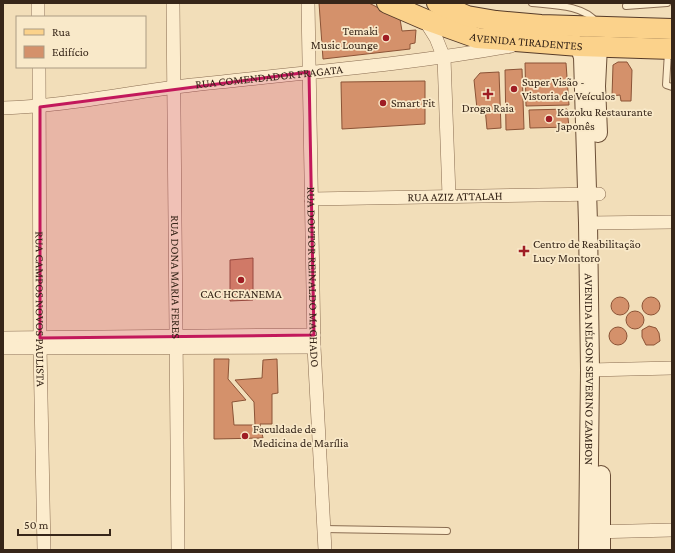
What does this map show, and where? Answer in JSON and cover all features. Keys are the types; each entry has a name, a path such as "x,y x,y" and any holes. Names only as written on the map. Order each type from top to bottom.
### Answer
{"main road":[{"name":"AVENIDA TIRADENTES","path":"387,3 424,19 477,38 535,42 672,30"},
{"name":"AVENIDA TIRADENTES","path":"437,3 467,16 670,49"},
{"name":"AVENIDA NÉLSON SEVERINO ZAMBON","path":"596,37 593,194 596,369 595,532 601,550"},
{"name":"AVENIDA NÉLSON SEVERINO ZAMBON","path":"588,550 595,532"}],"street":[{"path":"38,3 38,16"},
{"name":"RUA DONA MARIA FERES","path":"173,3 178,550"},
{"name":"RUA DOUTOR REINALDO MACHADO","path":"308,3 308,72 314,341 325,550"},
{"path":"424,19 436,38 444,58 448,196"},
{"name":"RUA COMENDADOR FRAGATA","path":"3,108 40,107 173,87 444,58 535,42"},
{"name":"RUA CAMPOS NOVOS PAULISTA","path":"39,68 40,342 44,550"},
{"name":"RUA AZIZ ATTALAH","path":"311,199 593,194"},
{"path":"594,223 672,222"},
{"path":"3,338 40,342 314,341"},
{"path":"3,348 40,342"},
{"path":"596,369 672,368"},
{"path":"595,532 672,530"}],"lane":[{"path":"532,3 582,10 594,17 596,37"},
{"path":"626,6 668,3"},
{"path":"670,49 666,85 672,87"},
{"path":"324,529 447,531"}],"highlighted area":[{"path":"309,72 314,335 40,338 40,107"}],"building":[{"path":"319,3 369,3 400,19 402,31 416,30 415,43 410,44 410,49 323,59"},
{"path":"618,62 627,62 632,70 631,101 621,101 620,95 612,96 613,65"},
{"path":"525,63 566,63 569,105 526,106"},
{"name":"Super Visão - Vistoria de Veículos","path":"522,69 524,129 506,130 505,70"},
{"name":"Droga Raia","path":"499,72 501,128 487,129 485,108 477,109 474,80 480,73"},
{"name":"Smart Fit","path":"425,81 425,124 342,129 341,82"},
{"name":"Kazoku Restaurante Japonês","path":"567,109 569,127 530,128 529,110"},
{"name":"CAC HCFANEMA","path":"253,258 253,300 230,301 230,260"},
{"path":"620,297 624,298 628,302 628,310 624,314 620,315 616,314 612,310 611,306 612,302 616,298"},
{"path":"651,297 657,300 660,306 657,312 651,315 645,312 642,306 645,300"},
{"path":"635,311 641,314 644,320 641,326 635,329 629,326 626,320 629,314"},
{"path":"649,326 656,328 659,333 660,341 654,345 646,345 642,337 642,330"},
{"path":"618,327 624,330 627,336 624,342 618,345 612,342 609,336 612,330"},
{"path":"214,359 229,359 228,379 246,400 232,402 234,425 255,425 254,402 235,380 262,378 263,360 277,359 278,393 272,394 272,424 260,424 263,438 214,439"}],"place":[{"name":"Temaki Music Lounge","path":"386,38"},
{"name":"Super Visão - Vistoria de Veículos","path":"514,89"},
{"name":"Droga Raia","path":"488,94"},
{"name":"Smart Fit","path":"383,103"},
{"name":"Kazoku Restaurante Japonês","path":"549,119"},
{"name":"Centro de Reabilitação Lucy Montoro","path":"524,251"},
{"name":"CAC HCFANEMA","path":"241,280"},
{"name":"Faculdade de Medicina de Marília","path":"245,436"}]}
